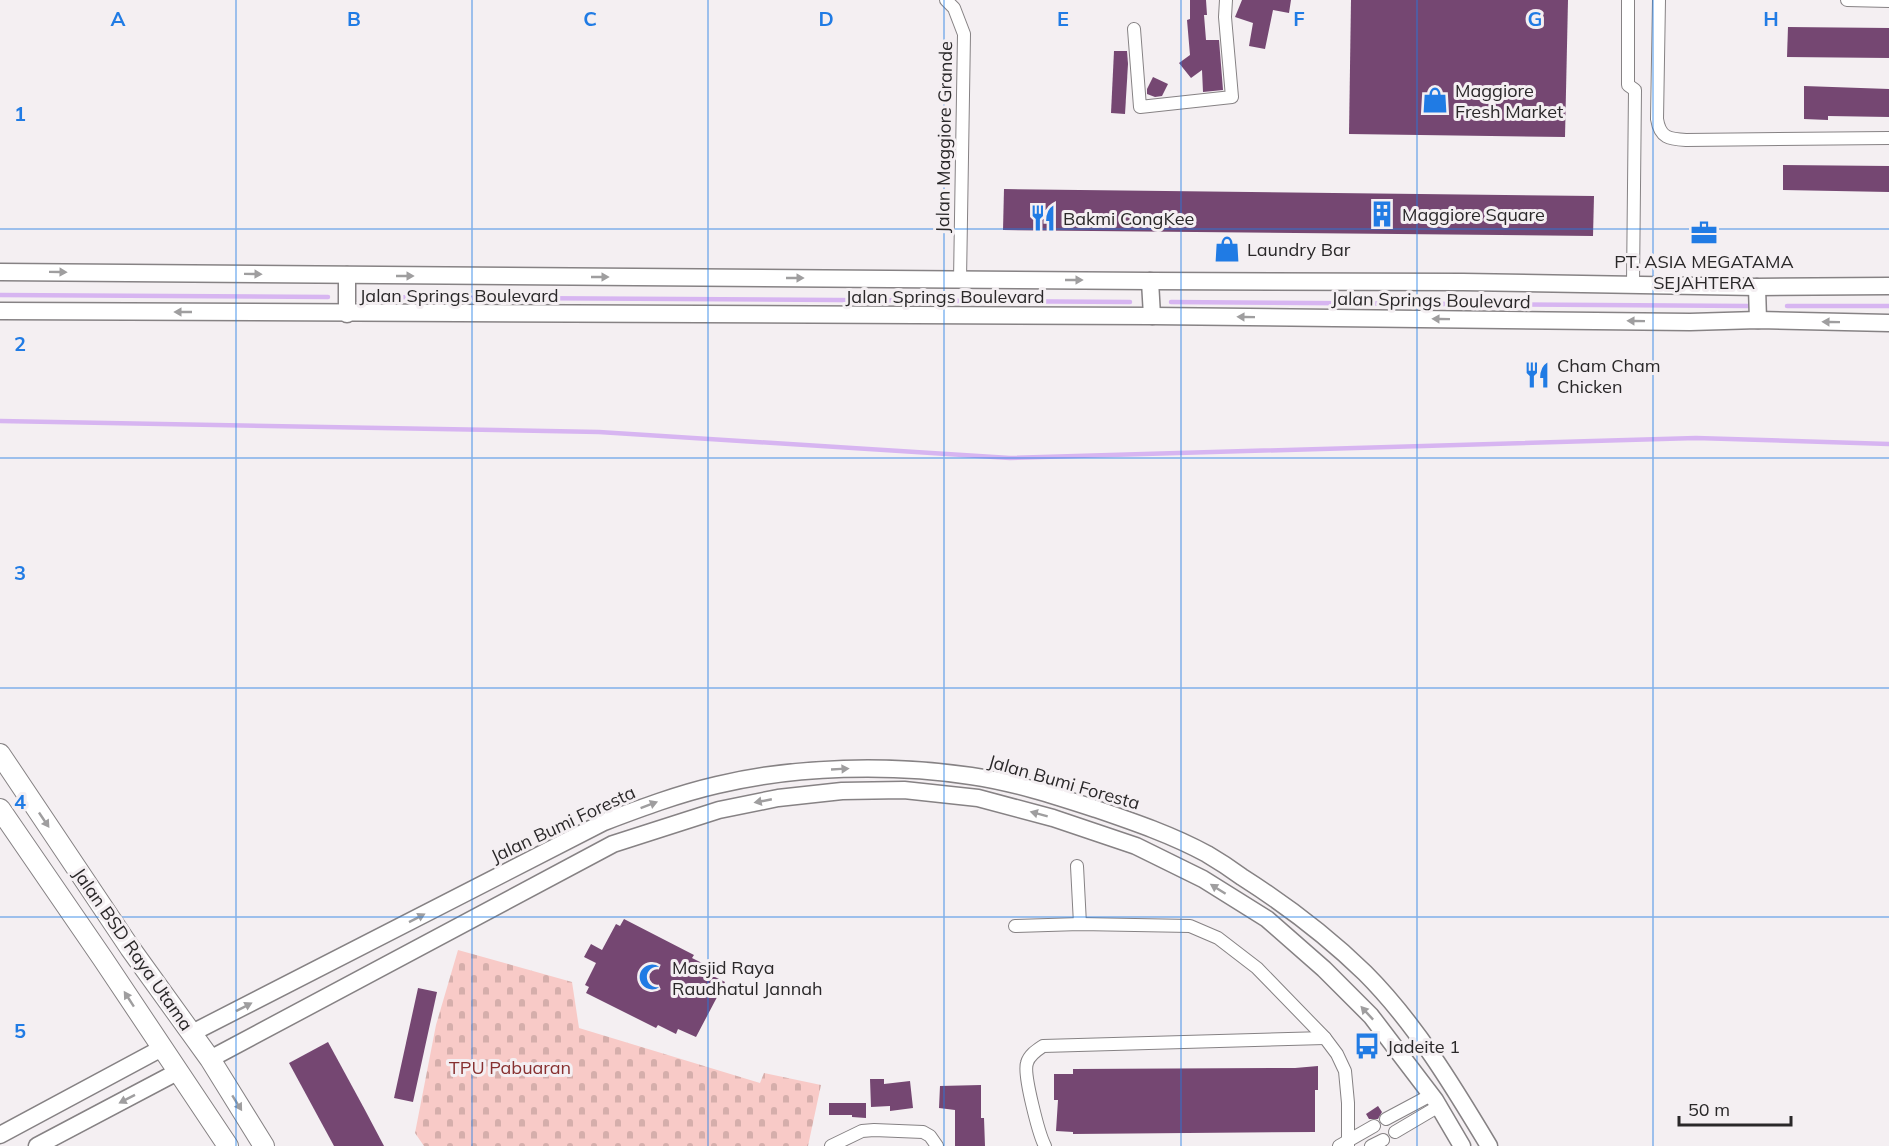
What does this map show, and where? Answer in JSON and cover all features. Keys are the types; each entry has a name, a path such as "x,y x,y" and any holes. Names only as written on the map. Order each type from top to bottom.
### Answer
{"main road":[{"name":"Jalan Springs Boulevard","path":"0,272 1889,286"},
{"path":"347,275 347,314"},
{"path":"1150,281 1152,316"},
{"path":"1757,286 1758,321"},
{"name":"Jalan Springs Boulevard","path":"0,311 1152,316 1889,323"},
{"name":"Jalan BSD Raya Utama","path":"0,754 130,948 210,1059 264,1146"},
{"name":"Jalan Bumi Foresta","path":"192,1034 604,822 666,799 718,784 760,777 843,769 896,768 972,776 1048,794 1156,830 1208,855 1278,900 1335,945 1366,975 1396,1008 1454,1088 1489,1146"},
{"name":"Jalan Bumi Foresta","path":"210,1059 613,844 718,810 778,798 842,791 904,790 978,798 1053,818 1136,846 1203,879 1267,919 1371,1016 1435,1100 1462,1146"},
{"name":"Jalan BSD Raya Utama","path":"0,809 228,1146"},
{"path":"532,859 544,881"},
{"path":"0,1135 162,1048"},
{"path":"37,1146 178,1071"},
{"path":"1435,1100 1454,1088"}],"street":[{"name":"Jalan Maggiore Grande","path":"946,0 954,8 964,34 960,280"},
{"path":"1134,29 1140,107 1232,98 1225,17 1226,0"},
{"path":"1628,0 1628,85 1635,90 1633,284"},
{"path":"1659,0 1657,119 1658,128 1665,136 1673,139 1889,138"},
{"path":"1847,0 1889,1"},
{"path":"1077,866 1080,924"},
{"path":"1015,926 1080,924 1190,926 1218,938 1257,968 1325,1038 1337,1054 1345,1071 1348,1103 1345,1144"},
{"path":"1045,1146 1026,1077 1027,1062 1032,1054 1043,1046 1325,1038"},
{"path":"1386,1119 1435,1100"},
{"path":"1395,1132 1435,1100"},
{"path":"1345,1144 1374,1126"},
{"path":"831,1146 862,1131 874,1130 923,1132 930,1136 937,1146"}],"green space":[{"name":"TPU Pabuaran","path":"458,950 572,982 579,1028 760,1083 764,1073 821,1085 808,1146 424,1146 415,1133 436,1025"}],"building":[{"path":"1190,0 1206,0 1207,15 1204,15 1206,40 1219,40 1223,90 1203,92 1202,70 1191,78 1179,63 1190,55 1187,20 1190,19"},
{"path":"1242,0 1291,0 1289,13 1273,10 1265,49 1249,46 1253,23 1235,17"},
{"path":"1351,0 1568,0 1565,137 1349,134"},
{"path":"1788,27 1889,28 1889,58 1787,57"},
{"path":"1114,51 1127,51 1125,114 1111,113"},
{"path":"1153,77 1168,84 1162,96 1155,97 1147,94"},
{"path":"1804,86 1889,89 1889,117 1828,116 1828,120 1804,119"},
{"path":"1783,165 1889,166 1889,192 1783,190"},
{"name":"Maggiore Square","path":"1004,189 1594,196 1593,236 1003,230"},
{"name":"Masjid Raya Raudhatul Jannah","path":"624,919 694,955 692,958 710,967 707,973 725,982 696,1037 678,1029 676,1034 658,1025 656,1028 586,993 589,987 585,985 596,963 584,957 591,944 602,950 616,924 620,926"},
{"path":"418,988 437,992 413,1102 394,1098"},
{"path":"328,1042 384,1146 334,1146 289,1063"},
{"path":"1318,1066 1318,1090 1315,1090 1315,1132 1073,1134 1073,1132 1056,1131 1058,1100 1054,1100 1054,1074 1073,1074 1073,1069"},
{"path":"870,1079 884,1079 884,1084 910,1081 913,1108 890,1111 890,1106 871,1107"},
{"path":"981,1085 981,1118 984,1118 985,1146 955,1146 955,1110 939,1108 940,1086"},
{"path":"829,1103 866,1103 866,1118 852,1117 852,1115 829,1115"},
{"path":"1378,1106 1382,1112 1378,1119 1369,1119 1366,1114"}],"waterway":[{"path":"0,295 328,297"},
{"path":"367,297 1130,302"},
{"path":"1171,302 1748,306"},
{"path":"1787,306 1889,306"},
{"path":"0,421 599,432 1010,458 1696,438 1889,444"}],"place":[{"name":"Maggiore Fresh Market","path":"1435,100"},
{"name":"Maggiore Square","path":"1382,214"},
{"name":"Bakmi CongKee","path":"1043,218"},
{"name":"PT. ASIA MEGATAMA SEJAHTERA","path":"1704,233"},
{"name":"Laundry Bar","path":"1227,249"},
{"name":"Cham Cham Chicken","path":"1537,375"},
{"name":"Masjid Raya Raudhatul Jannah","path":"652,977"},
{"name":"Jadeite 1","path":"1367,1046"}]}
